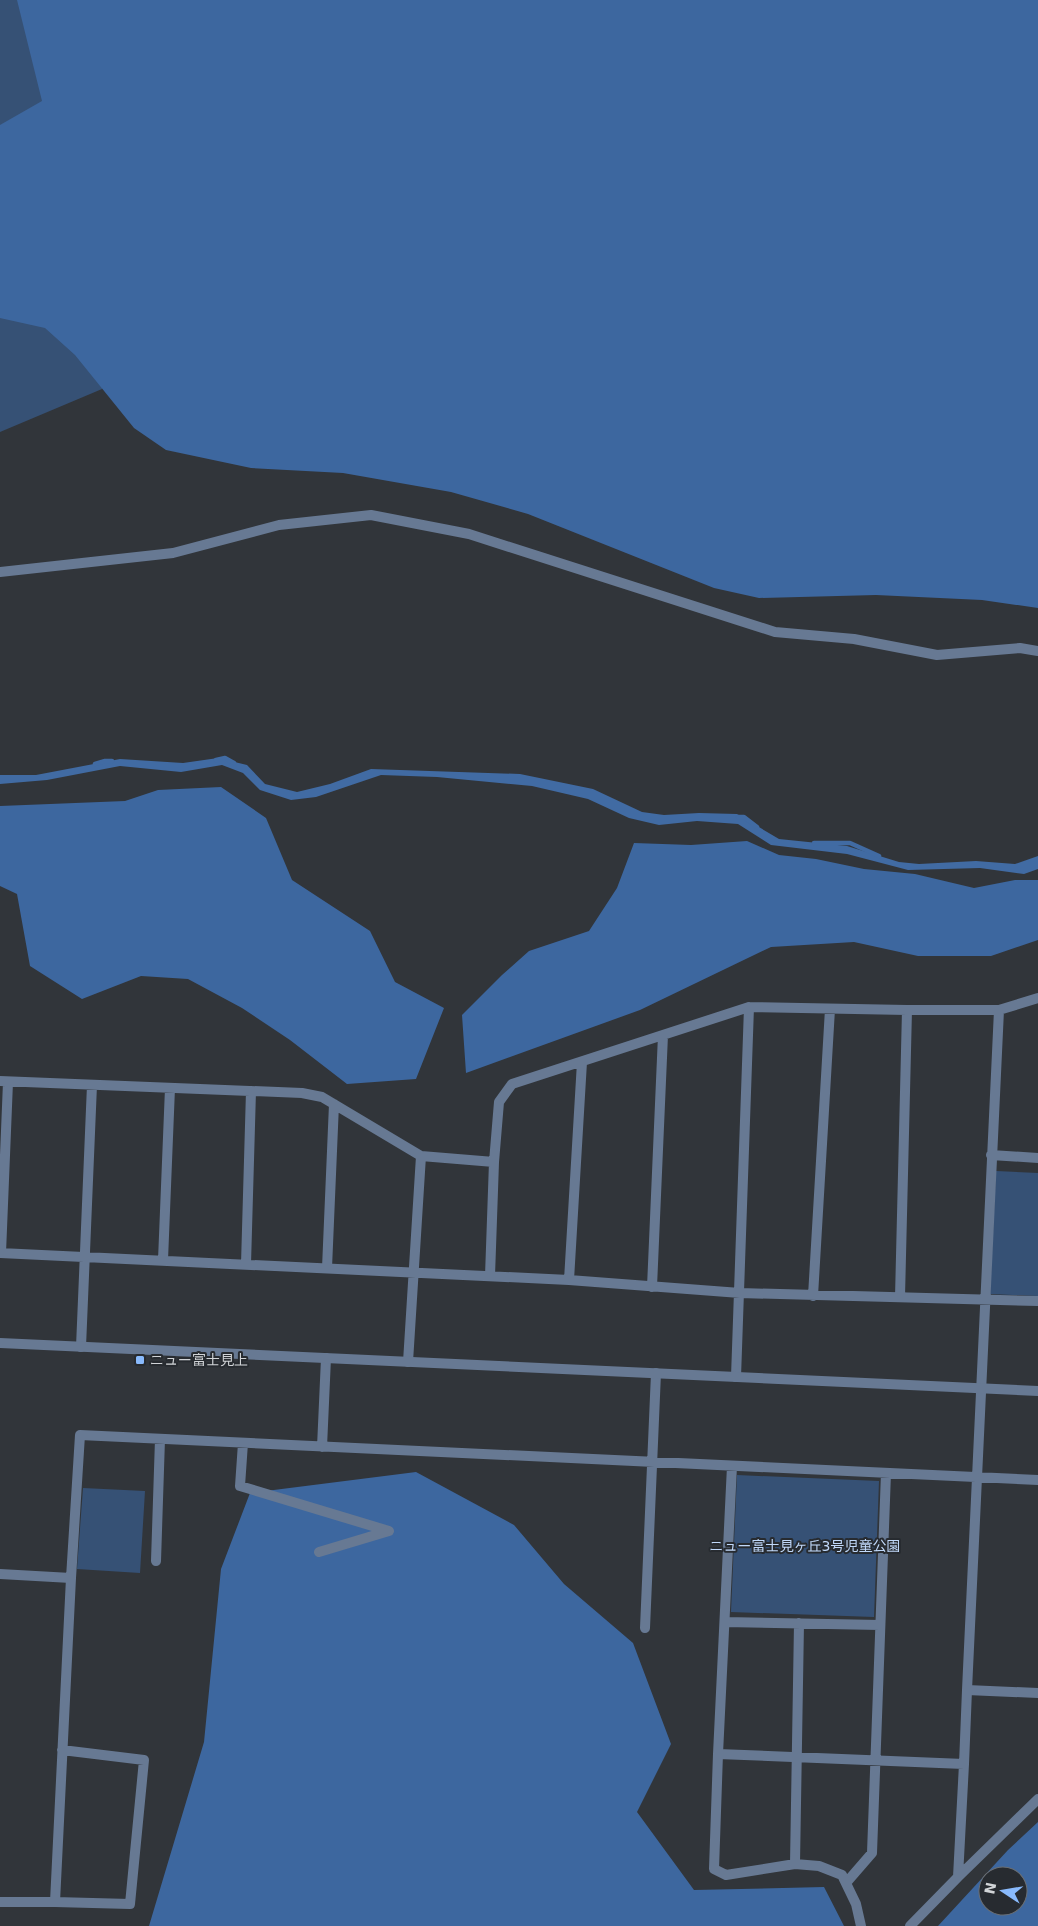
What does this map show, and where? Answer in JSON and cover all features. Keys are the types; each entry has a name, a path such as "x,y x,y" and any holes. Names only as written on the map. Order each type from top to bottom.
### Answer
{"street":[{"path":"0,572 173,553 278,525 371,515 469,534 775,632 854,639 937,655 1020,648 1038,651"},
{"path":"490,1276 494,1162 499,1102 512,1084 749,1007 999,1010 1038,998"},
{"path":"736,1377 749,1007"},
{"path":"813,1296 830,1009"},
{"path":"900,1297 907,1010"},
{"path":"958,1877 999,1010"},
{"path":"652,1287 663,1035"},
{"path":"569,1280 582,1062"},
{"path":"494,1162 421,1156 322,1097 302,1093 4,1082 0,1253 569,1280 740,1293 813,1296 985,1298 1038,1301"},
{"path":"80,1347 92,1086"},
{"path":"163,1260 170,1088"},
{"path":"246,1264 251,1091"},
{"path":"327,1268 334,1104"},
{"path":"408,1362 421,1156"},
{"path":"991,1156 1038,1158"},
{"path":"0,1343 1038,1391"},
{"path":"322,1447 326,1358"},
{"path":"645,1628 656,1374"},
{"path":"55,1902 80,1435 1038,1480"},
{"path":"156,1561 160,1439"},
{"path":"243,1443 240,1486 389,1531 318,1552"},
{"path":"732,1466 714,1869 726,1875 795,1864 820,1866 842,1875 856,1904 861,1926"},
{"path":"846,1883 872,1853 886,1473"},
{"path":"0,1574 71,1578"},
{"path":"724,1622 880,1625"},
{"path":"795,1864 799,1623"},
{"path":"967,1690 1038,1693"},
{"path":"0,1902 130,1904 144,1760 62,1750"},
{"path":"718,1754 964,1764"},
{"path":"910,1926 1038,1799"}],"green space":[{"path":"0,0 105,0 102,389 0,432"},
{"path":"996,1171 1038,1173 1038,1296 990,1294"},
{"name":"ニュー富士見ヶ丘3号児童公園","path":"737,1475 879,1481 874,1617 731,1612"},
{"path":"83,1488 145,1491 140,1573 77,1569"}],"shaded area":[{"path":"17,0 1038,0 1038,608 982,600 876,595 759,598 714,588 528,514 451,492 343,473 251,468 166,450 134,428 75,355 45,328 0,318 0,125 42,101"},
{"path":"218,758 247,765 265,784 297,792 330,784 371,769 520,774 593,789 642,812 664,815 699,813 737,814 779,839 847,846 899,862 919,864 976,861 1015,864 1038,856 1038,869 1024,874 980,868 908,870 847,854 771,845 738,824 697,821 659,825 629,818 588,799 532,786 437,777 381,775 316,797 291,800 260,790 243,773 222,765 181,772 120,766 47,780 0,784 0,775 36,775 120,759 183,763"},
{"path":"221,787 266,818 292,880 370,931 395,982 444,1008 416,1079 347,1084 290,1040 242,1008 188,979 141,976 82,999 30,966 17,894 0,886 0,806 125,801 158,790"},
{"path":"747,841 779,855 816,859 864,869 915,874 974,888 1015,880 1038,880 1038,940 991,956 918,956 854,942 771,947 640,1010 466,1073 462,1015 529,951 589,931 617,888 634,843 691,845"},
{"path":"416,1472 514,1525 564,1584 633,1643 671,1744 637,1812 694,1890 824,1887 844,1926 149,1926 204,1742 221,1569 250,1493"},
{"path":"1038,1822 1038,1926 938,1926 978,1883 978,1916 1028,1916 1028,1866 993,1866"}],"waterway":[{"path":"216,760 225,758 234,763"},
{"path":"95,764 112,761"},
{"path":"738,817 744,817 757,827"},
{"path":"814,843 850,843 879,856"}],"place":[{"name":"ニュー富士見上","path":"140,1360"}]}
